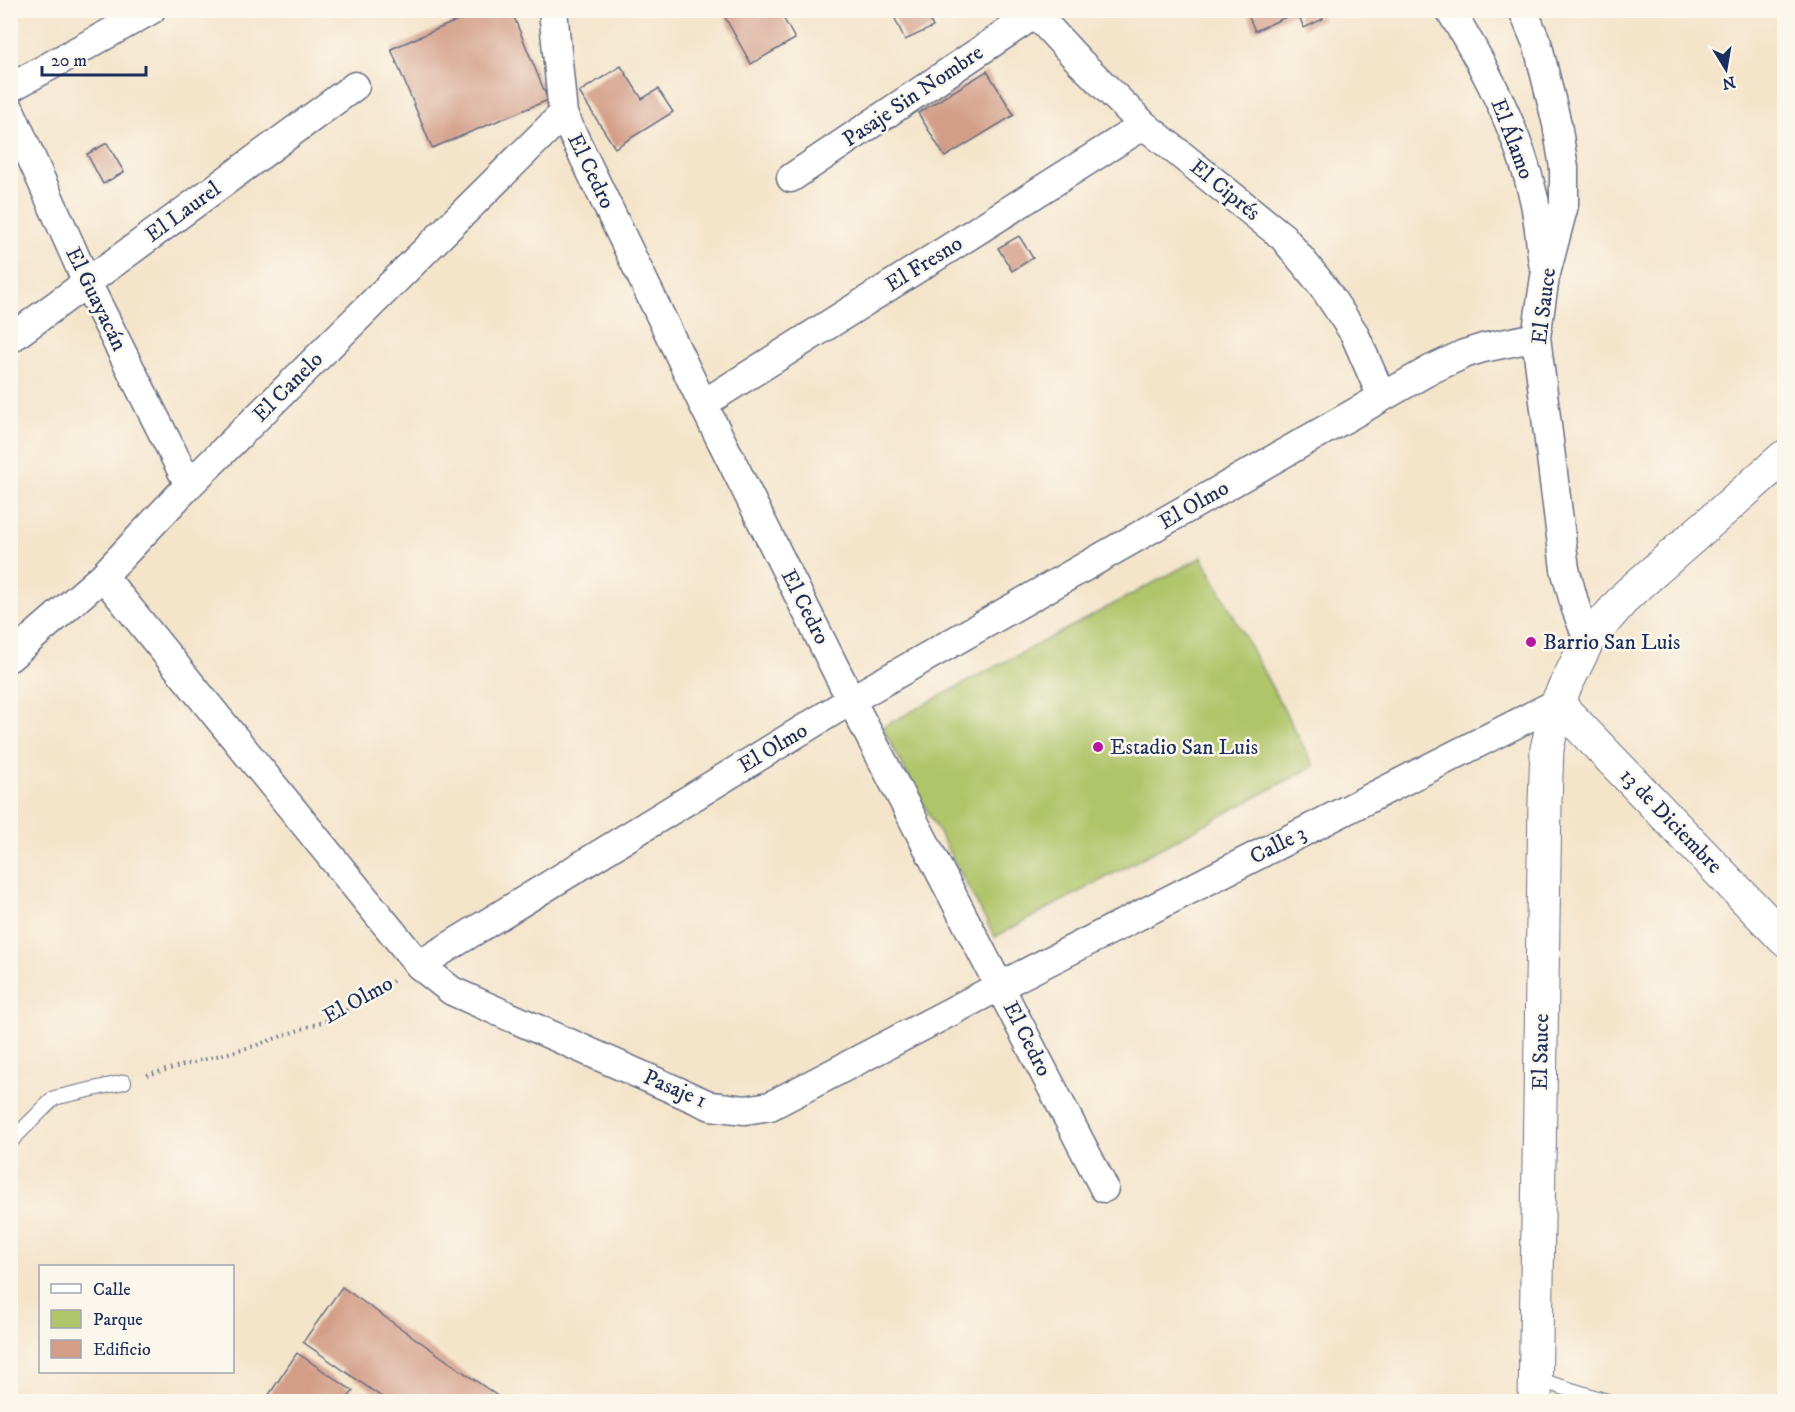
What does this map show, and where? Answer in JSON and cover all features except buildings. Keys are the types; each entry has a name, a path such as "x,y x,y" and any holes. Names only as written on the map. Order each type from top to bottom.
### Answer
{"street":[{"path":"10,88 151,10"},
{"name":"El Cedro","path":"553,10 563,114 703,404 851,700 1104,1188"},
{"name":"El Álamo","path":"1450,10 1467,37 1512,129 1522,156 1534,202 1545,277"},
{"name":"El Sauce","path":"1523,10 1538,46 1557,124 1564,168 1563,205 1545,277 1536,337 1565,569 1576,609 1588,640"},
{"name":"El Ciprés","path":"1034,12 1080,62 1144,124 1283,237 1322,285 1354,333 1382,397"},
{"name":"Pasaje Sin Nombre","path":"790,178 1034,12"},
{"name":"El Laurel","path":"10,339 355,86"},
{"name":"El Guayacán","path":"10,110 87,283 189,485"},
{"name":"El Canelo","path":"10,657 103,576 189,485 563,114"},
{"name":"El Fresno","path":"703,404 1144,124"},
{"name":"El Olmo","path":"419,965 851,700 1430,370 1464,354 1536,337"},
{"name":"El Sauce","path":"1535,1390 1545,802 1547,749 1557,703 1588,640 1627,595 1785,457"},
{"name":"Pasaje 1","path":"103,576 419,965 452,991 711,1106 745,1110 770,1106 1000,986"},
{"name":"13 de Diciembre","path":"1557,703 1785,939"},
{"name":"Calle 3","path":"1000,986 1557,703"}],"lane":[{"path":"10,1142 54,1098 124,1082"},
{"path":"1535,1390 1610,1401"}],"path":[{"name":"El Olmo","path":"124,1082 254,1046 336,1017 419,965"}],"green space":[{"name":"Estadio San Luis","path":"1202,557 1314,766 995,937 882,727"}],"place":[{"name":"Barrio San Luis","path":"1531,642"},
{"name":"Estadio San Luis","path":"1098,747"}]}
